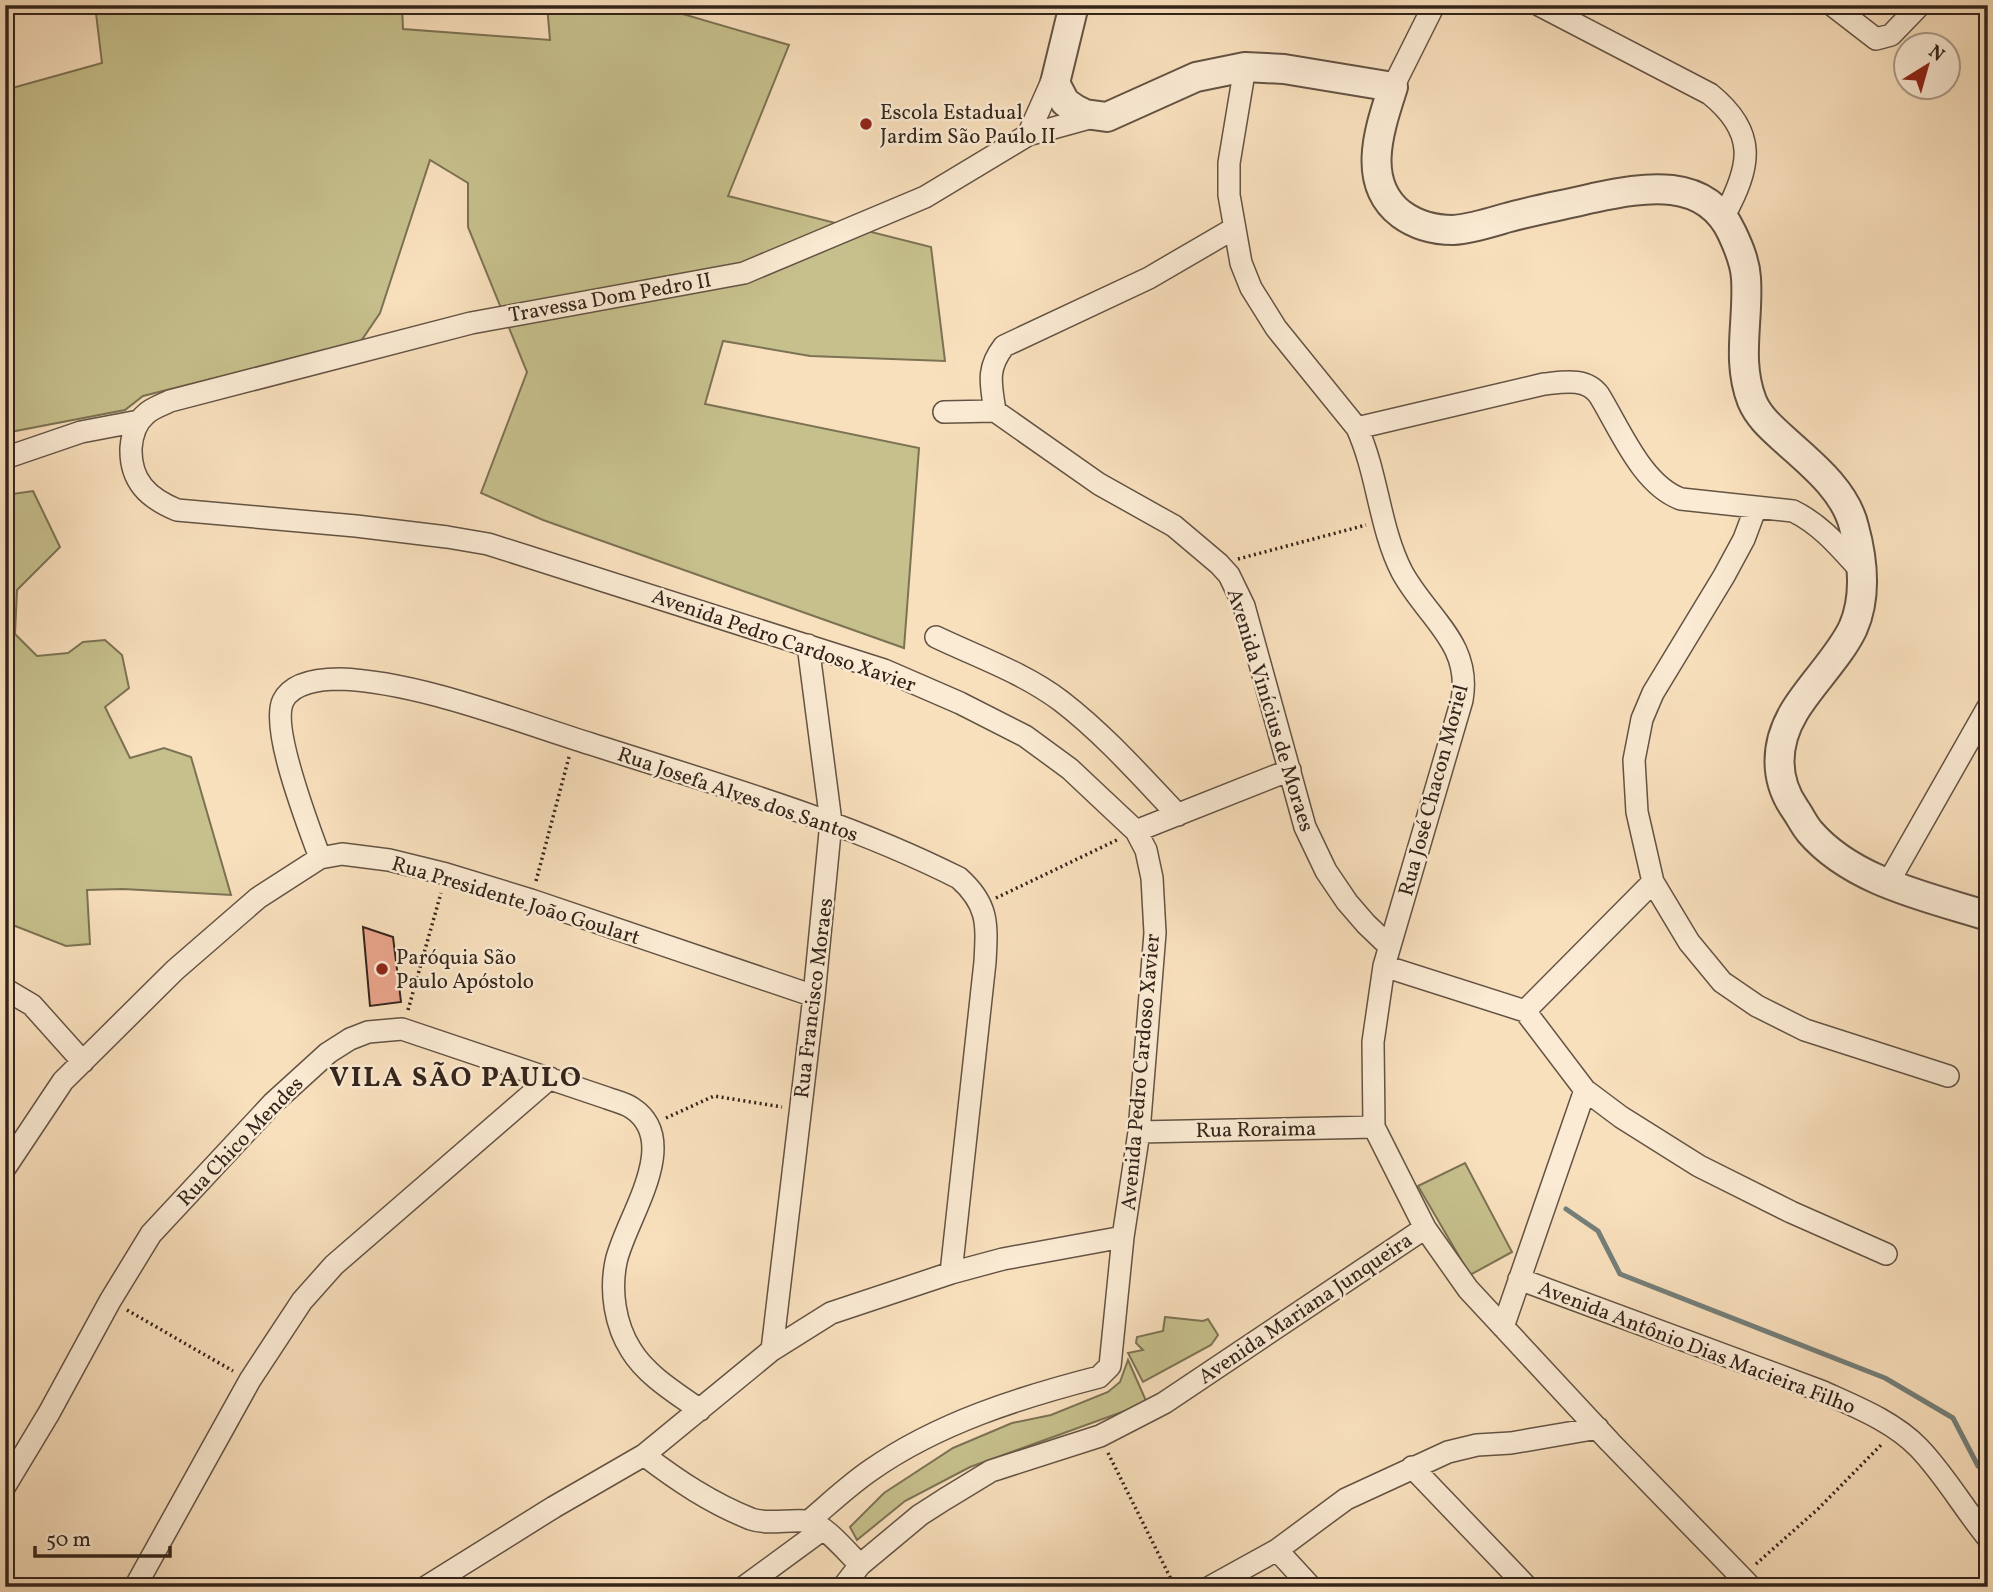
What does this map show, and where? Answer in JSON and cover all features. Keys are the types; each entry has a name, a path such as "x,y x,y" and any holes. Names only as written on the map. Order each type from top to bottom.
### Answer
{"street":[{"path":"1028,135 1056,72 1074,5"},
{"path":"1434,5 1393,87 1377,147 1377,174 1383,195 1392,206 1422,225 1456,230 1605,195 1649,189 1686,192 1707,202 1724,215 1743,255 1746,279 1744,376 1754,404 1765,422 1836,490 1854,523 1863,573 1861,602 1852,630 1792,715 1782,737 1778,768 1787,798 1810,832 1841,859 1888,883 1988,916"},
{"path":"1539,5 1710,94 1727,107 1744,141 1746,161 1741,184 1724,215"},
{"path":"1832,5 1876,39 1891,35 1920,5"},
{"name":"Travessa Dom Pedro II","path":"139,421 147,412 170,401 471,323 744,273 925,197 1028,135 1097,116 1107,117 1196,77 1245,67 1284,69 1393,87"},
{"name":"Rua José Chacon Moriel","path":"1245,67 1229,163 1228,195 1241,263 1251,288 1276,328 1357,428 1365,445 1384,520 1401,570 1447,635 1464,666 1466,682 1462,700 1387,956 1373,1042 1374,1127 1425,1228"},
{"path":"1056,72 1055,83 1065,102 1085,114 1097,116"},
{"path":"944,412 995,411 990,373 1004,346 1149,278 1233,229"},
{"path":"1357,428 1544,384 1583,383 1595,389 1646,473 1669,495 1681,499 1793,512 1806,518 1831,537 1863,573"},
{"name":"Avenida Vinícius de Moraes","path":"995,411 1099,484 1174,526 1229,575 1244,606 1305,827 1325,871 1387,956 1525,1011"},
{"path":"5,458 81,432 139,421"},
{"name":"Avenida Pedro Cardoso Xavier","path":"139,421 132,435 133,472 144,488 159,502 177,510 356,526 488,544 884,670 960,703 1025,736 1070,769 1136,831 1146,850 1152,878 1155,933 1139,1132 1123,1237 1111,1362 1107,1371 1100,1377 1010,1404 948,1427 909,1446 870,1470 816,1525"},
{"path":"1756,507 1744,539 1653,693 1642,719 1634,760 1637,812 1653,882 1689,942 1722,982 1757,1006 1805,1030 1948,1076"},
{"path":"936,637 1026,678 1060,700 1091,726 1178,815"},
{"name":"Rua Francisco Moraes","path":"772,1350 814,996 831,822 808,645"},
{"name":"Rua Josefa Alves dos Santos","path":"320,859 291,773 279,717 283,700 294,688 315,681 340,679 402,687 831,822 959,878 974,891 982,905"},
{"path":"1888,883 1988,707"},
{"path":"1136,831 1290,770"},
{"name":"Rua Presidente João Goulart","path":"5,1168 62,1081 175,970 258,898 320,859 342,854 389,860 446,874 814,996"},
{"path":"1653,882 1525,1011 1585,1090 1621,1117 1699,1166 1791,1212 1886,1254"},
{"path":"951,1273 985,962 986,920 982,905"},
{"path":"5,989 32,1005 83,1062"},
{"name":"Rua Chico Mendes","path":"5,1486 151,1234 273,1103 328,1053 350,1039 368,1032 402,1029 631,1107 648,1125"},
{"path":"135,1587 250,1380 294,1311 334,1265 550,1078"},
{"path":"1503,1327 1585,1090"},
{"path":"648,1125 652,1142 648,1179 616,1261 613,1291 618,1321 631,1351 670,1390 700,1409"},
{"name":"Rua Roraima","path":"1139,1132 1374,1127"},
{"name":"Avenida Mariana Junqueira","path":"843,1587 860,1565 920,1515 991,1471 1100,1436 1173,1397 1425,1228 1468,1289 1746,1582"},
{"path":"426,1587 554,1507 644,1455 772,1350 831,1313 951,1273 1050,1249 1123,1237"},
{"name":"Avenida Antônio Dias Macieira Filho","path":"1519,1279 1821,1391 1855,1407 1896,1430 1918,1447 1988,1538"},
{"path":"1210,1587 1277,1550 1346,1499 1448,1452 1477,1445 1511,1443 1598,1428"},
{"path":"644,1455 683,1485 717,1504 755,1520 816,1525 860,1565"},
{"path":"1412,1468 1527,1587"},
{"path":"744,1587 816,1525"},
{"path":"1277,1550 1311,1587"}],"path":[{"path":"1219,564 1384,520"},
{"path":"531,900 574,739"},
{"path":"982,905 1136,831"},
{"path":"402,1029 446,874"},
{"path":"648,1125 714,1096 800,1110"},
{"path":"110,1301 250,1380"},
{"path":"1746,1582 1896,1430"},
{"path":"1100,1436 1175,1587"}],"shaded area":[{"path":"95,5 402,5 403,29 550,40 547,5 652,5 789,45 728,196 931,247 945,361 810,356 723,341 705,404 919,448 904,648 543,520 481,493 527,372 468,227 468,183 430,160 380,313 361,341 143,396 125,410 5,433 5,90 102,63"},
{"path":"33,491 60,547 17,590 15,634 37,656 68,653 83,642 105,640 122,655 129,688 105,707 130,758 164,748 191,757 231,895 123,889 87,890 90,944 66,946 5,922 5,495"},
{"path":"1465,1163 1512,1252 1470,1275 1418,1186"},
{"path":"1165,1317 1203,1321 1208,1319 1218,1335 1211,1345 1143,1382 1128,1353 1143,1350 1136,1343 1137,1337 1163,1331"},
{"path":"1128,1360 1147,1403 970,1467 905,1501 857,1540 850,1527 884,1493 953,1448 1012,1423 1051,1415 1108,1392 1120,1382"}],"building":[{"name":"Paróquia São Paulo Apóstolo","path":"363,927 393,937 401,1002 370,1006"}],"waterway":[{"path":"1566,1209 1598,1231 1620,1274 1885,1378 1953,1418 1978,1466 1988,1473"}],"place":[{"name":"Escola Estadual Jardim São Paulo II","path":"866,124"},
{"name":"Paróquia São Paulo Apóstolo","path":"382,969"}],"district":[{"name":"VILA SÃO PAULO","path":"456,1076"}]}
